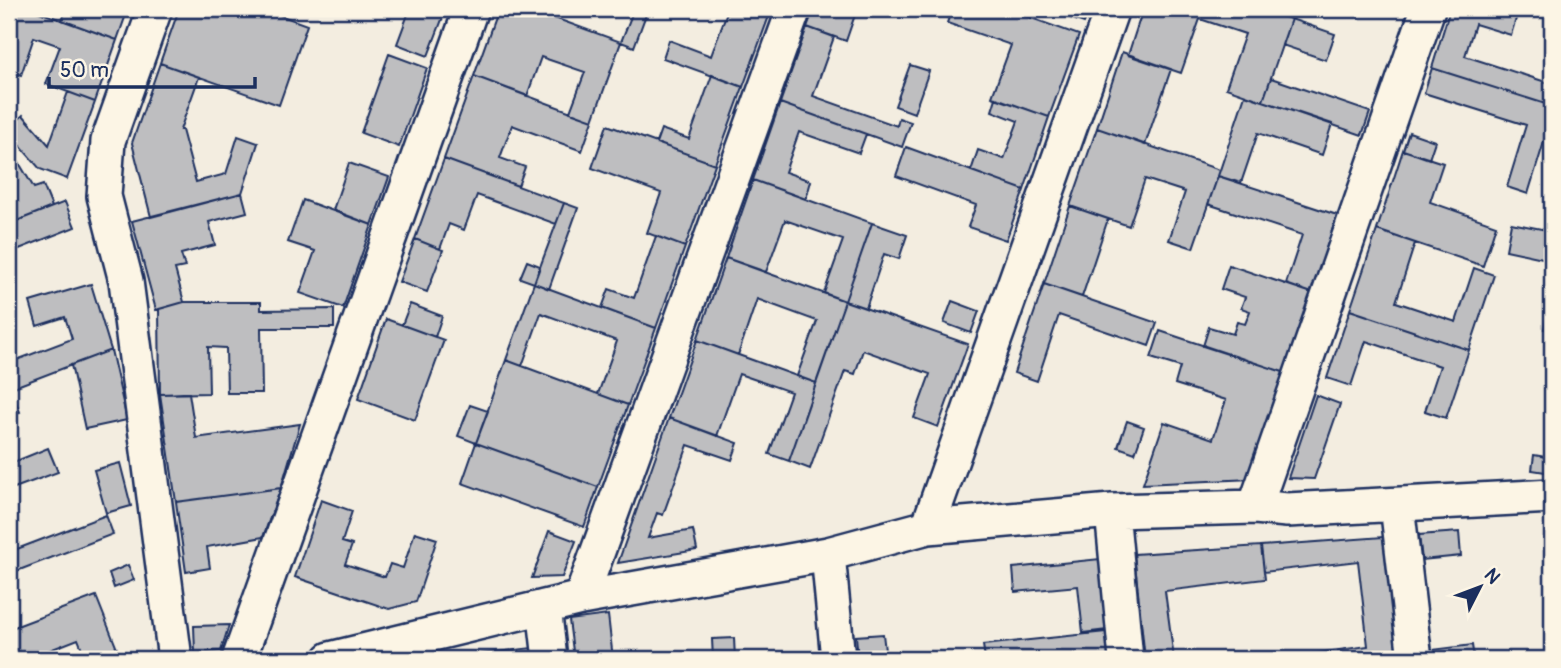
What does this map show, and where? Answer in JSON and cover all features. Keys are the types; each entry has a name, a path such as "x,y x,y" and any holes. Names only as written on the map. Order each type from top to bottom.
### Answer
{"street":[{"path":"155,9 108,141 104,196 126,281 174,659"},
{"path":"239,659 471,9"},
{"path":"581,598 794,9"},
{"path":"928,527 1112,9"},
{"path":"1255,507 1428,9"},
{"path":"330,659 581,598 828,554 928,527 1112,511 1255,507 1287,510 1552,496"},
{"path":"1397,505 1415,659"},
{"path":"1112,511 1126,659"},
{"path":"828,554 838,659"},
{"path":"544,607 550,659"}],"building":[{"path":"9,9 31,9 117,40 95,102 46,84 60,46 34,37 21,75 9,71"},
{"path":"63,9 128,9 117,40 62,20 66,10"},
{"path":"179,9 263,9 307,25 279,105 160,63"},
{"path":"410,9 446,9 428,56 397,44"},
{"path":"498,9 530,9 621,42 593,120 570,112 585,72 541,57 527,96 474,76"},
{"path":"634,9 648,9 634,47 621,42"},
{"path":"728,9 750,9 769,16 743,87 663,58 669,40 711,56"},
{"path":"814,9 857,9 846,41 807,27"},
{"path":"952,9 1006,9 1079,35 1049,117 992,97 1011,45 947,23"},
{"path":"1063,9 1090,9 1084,23 1061,15"},
{"path":"1143,9 1260,9 1291,19 1263,101 1226,88 1245,34 1200,19 1181,73 1128,55"},
{"path":"1278,9 1297,9 1293,20 1277,14"},
{"path":"1450,9 1508,9 1518,12 1511,35 1475,24 1465,56 1552,84 1552,106 1432,68"},
{"path":"1291,19 1335,34 1326,60 1282,45"},
{"path":"807,27 834,37 813,96 897,126 899,118 911,122 902,147 780,103"},
{"path":"1122,52 1171,69 1145,145 1097,128"},
{"path":"389,54 427,68 399,147 361,133"},
{"path":"160,63 199,77 180,130 196,182 226,174 238,136 258,143 242,193 151,217 132,143"},
{"path":"910,65 929,71 914,113 895,106"},
{"path":"1432,68 1552,106 1552,116 1528,194 1507,187 1526,125 1424,93"},
{"path":"712,75 743,87 715,164 656,143 661,129 689,139"},
{"path":"474,76 593,120 582,151 512,125 500,158 525,167 518,186 444,159"},
{"path":"1271,78 1370,112 1362,135 1263,101"},
{"path":"68,92 95,102 67,179 40,169 9,133 9,109 19,119 23,115 49,145"},
{"path":"1245,95 1332,124 1322,155 1258,133 1241,183 1218,176"},
{"path":"996,98 1049,117 1024,190 971,171 978,150 1004,159 1018,121 992,111"},
{"path":"780,103 866,134 859,153 799,132 785,172 811,181 806,199 753,180"},
{"path":"607,125 715,164 685,247 647,233 661,193 592,168"},
{"path":"1097,128 1220,170 1193,248 1169,240 1185,192 1145,179 1129,226 1070,206"},
{"path":"1409,132 1435,141 1429,159 1403,150"},
{"path":"9,146 34,188 43,185 52,207 9,224"},
{"path":"906,147 1024,190 1006,240 968,227 976,205 896,176"},
{"path":"1403,150 1443,163 1430,202 1496,225 1483,266 1377,230"},
{"path":"444,159 564,203 556,224 477,195 464,230 449,224 440,249 415,239"},
{"path":"349,163 389,177 372,225 333,210"},
{"path":"1218,176 1337,215 1312,293 1286,284 1302,235 1208,204"},
{"path":"753,180 872,223 845,301 824,293 843,240 785,220 766,272 726,258"},
{"path":"242,193 247,212 209,222 215,245 181,254 185,267 175,269 184,302 156,310 132,221"},
{"path":"303,200 372,225 343,308 300,293 315,251 288,242"},
{"path":"65,202 75,227 9,253 9,224"},
{"path":"564,203 578,208 549,289 534,283"},
{"path":"1070,206 1108,219 1082,297 1044,284"},
{"path":"872,223 907,235 899,259 884,254 866,308 845,301"},
{"path":"1511,223 1552,231 1552,260 1506,250"},
{"path":"1377,230 1415,243 1396,302 1456,322 1474,268 1494,275 1469,350 1350,310"},
{"path":"656,236 685,247 656,328 602,308 609,289 634,298"},
{"path":"415,239 443,250 427,292 399,282"},
{"path":"726,258 845,301 816,383 797,376 817,321 757,299 738,355 697,340"},
{"path":"527,261 540,266 534,283 520,278"},
{"path":"1229,265 1312,293 1286,373 1203,346 1209,327 1233,334 1237,322 1245,324 1250,311 1241,308 1245,297 1221,289"},
{"path":"534,283 656,328 628,405 598,394 617,341 541,313 522,366 506,360"},
{"path":"91,284 111,350 9,389 9,349 14,361 72,339 65,317 37,326 30,302"},
{"path":"1044,284 1157,323 1149,346 1059,315 1037,381 1014,373"},
{"path":"845,301 968,344 938,427 914,418 930,374 863,350 855,374 845,371 810,469 789,461"},
{"path":"952,301 979,311 971,333 944,323"},
{"path":"1552,301 1552,331 1544,329"},
{"path":"184,302 261,302 261,310 334,309 334,328 261,328 262,393 227,393 226,348 208,347 209,393 160,394 159,309"},
{"path":"410,304 442,316 435,337 402,325"},
{"path":"1350,310 1469,350 1446,418 1425,411 1440,366 1366,341 1351,386 1327,378"},
{"path":"386,319 444,340 415,420 358,399"},
{"path":"1160,331 1286,373 1252,479 1143,484 1164,422 1213,439 1226,400 1175,384 1180,367 1151,358"},
{"path":"697,340 816,383 789,461 769,454 791,392 739,374 717,436 669,418"},
{"path":"111,350 127,420 85,429 71,365"},
{"path":"506,360 628,405 598,487 476,443"},
{"path":"9,389 20,412 9,416"},
{"path":"189,393 196,438 300,424 281,488 176,502 160,394"},
{"path":"1316,395 1340,404 1314,479 1288,478"},
{"path":"470,405 488,411 476,443 458,436"},
{"path":"669,418 738,443 732,460 688,445 663,515 657,513 648,538 693,530 697,550 618,563"},
{"path":"1127,421 1144,427 1135,453 1118,447"},
{"path":"476,443 598,487 584,527 462,483"},
{"path":"48,448 58,472 9,490 9,464"},
{"path":"1534,455 1552,458 1552,473 1532,470"},
{"path":"120,463 131,506 106,513 94,470"},
{"path":"281,488 263,537 207,547 210,568 186,572 176,502"},
{"path":"321,500 352,511 342,542 352,545 345,564 385,577 390,564 403,568 415,532 437,539 416,602 389,609 295,577"},
{"path":"106,515 113,534 9,574 9,552"},
{"path":"549,531 576,541 562,577 532,578"},
{"path":"1459,532 1461,556 1422,560 1419,535"},
{"path":"1383,537 1398,659 1275,659 1368,646 1358,561 1264,572 1261,546"},
{"path":"1261,546 1265,579 1165,591 1174,659 1145,659 1134,554"},
{"path":"1100,559 1107,630 1083,633 1078,586 1015,592 1013,568"},
{"path":"128,565 134,580 114,588 109,573"},
{"path":"96,596 121,659 86,659 78,639 27,659 9,659 9,629"},
{"path":"608,615 613,659 574,659 569,620"},
{"path":"229,625 221,651 195,653 194,626"},
{"path":"1106,632 1109,659 985,659 983,645"},
{"path":"883,634 886,659 858,659 856,636"},
{"path":"734,638 735,659 713,659 712,639"},
{"path":"1472,645 1474,659 1433,659 1432,650"},
{"path":"532,648 533,659 446,659 446,658"}]}
